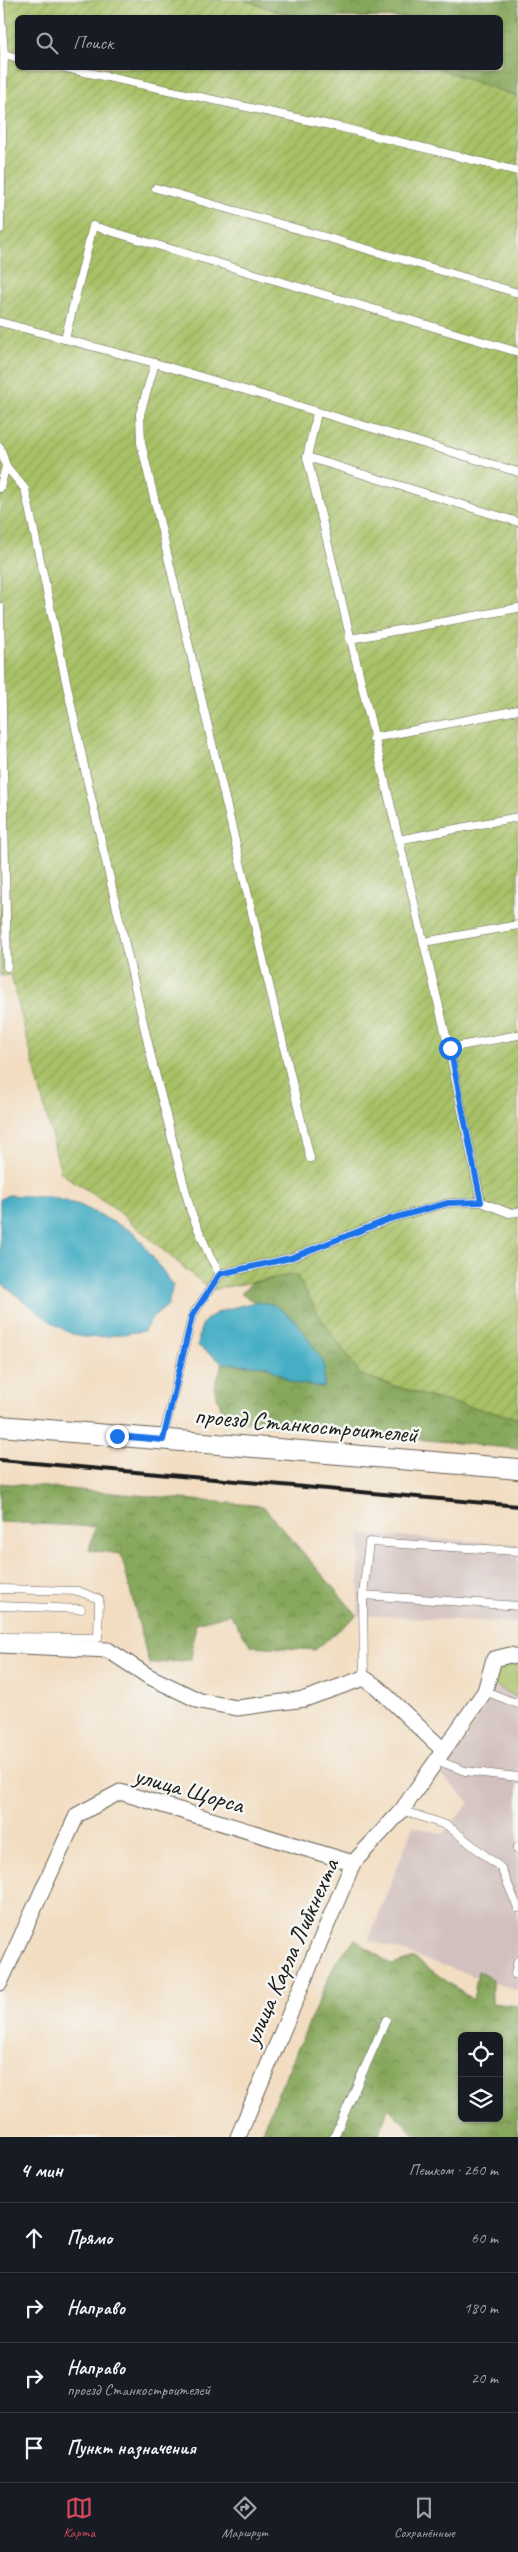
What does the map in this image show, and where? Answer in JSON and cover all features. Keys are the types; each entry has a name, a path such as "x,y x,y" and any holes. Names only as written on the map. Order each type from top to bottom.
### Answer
{"main road":[{"name":"проезд Станкостроителей","path":"0,1426 518,1469"}],"street":[{"path":"0,1644 108,1650 148,1676 200,1702 237,1708 305,1699 364,1678 377,1686 440,1755"},
{"name":"улица Карла Либкнехта","path":"238,2137 353,1863 402,1810 485,1691 494,1659 510,1655 518,1657"},
{"name":"улица Щорса","path":"0,1983 77,1815 120,1792 353,1863"}],"lane":[{"path":"0,1 4,54 0,229"},
{"path":"4,54 15,57"},
{"path":"75,70 339,128 518,171"},
{"path":"156,188 518,293"},
{"path":"65,339 93,226 518,352"},
{"path":"0,322 155,363 518,472"},
{"path":"155,363 140,414 141,443 310,1158"},
{"path":"317,413 307,457 398,840 450,1048 481,1202"},
{"path":"0,447 6,466 25,489 86,775 153,1065 191,1212 210,1257 220,1274"},
{"path":"307,457 518,522"},
{"path":"0,488 6,466"},
{"path":"0,607 6,967"},
{"path":"350,639 518,608"},
{"path":"374,738 518,710"},
{"path":"398,840 518,817"},
{"path":"424,942 518,925"},
{"path":"450,1048 518,1035"},
{"path":"163,1440 192,1316 220,1274 290,1258 390,1219 438,1206 481,1202 509,1213 518,1212"},
{"path":"364,1678 363,1595 369,1542 518,1551"},
{"path":"0,1590 78,1591 99,1599 98,1638 0,1637"},
{"path":"363,1595 518,1606"},
{"path":"0,1606 81,1609"},
{"path":"485,1691 518,1704"},
{"path":"440,1755 465,1771 518,1777"},
{"path":"402,1810 448,1826 501,1868 518,1908"},
{"path":"515,1974 518,1962"},
{"path":"334,2137 386,2020"}],"shaded area":[{"path":"360,1534 518,1544 518,1623 358,1615"},
{"path":"499,1685 518,1692 518,1991 369,1940 413,1826 443,1834 470,1802 442,1776"}],"green space":[{"path":"0,0 244,0 288,15 15,15 15,70 442,70 518,97 518,1418 433,1398 361,1375 319,1315 296,1274 210,1290 113,1207 61,1173 11,975 0,976"},
{"path":"244,0 518,0 518,97 442,70 503,70 503,15 288,15"},
{"path":"296,1274 319,1315 361,1375 433,1398 518,1418 518,1449 225,1420 214,1387 223,1363 267,1366 293,1383 273,1304 255,1302 241,1294 251,1283"},
{"path":"0,1483 263,1506 357,1615 315,1650 251,1646 230,1614 196,1623 191,1660 149,1664 121,1554 89,1550 95,1527 0,1522"},
{"path":"510,1661 518,1664 518,1698 494,1685 495,1675"},
{"path":"355,1939 392,1965 414,1958 473,2000 478,1971 492,1980 492,2003 518,2006 518,2137 417,2137 388,2108 378,2137 259,2137 336,1961"}],"water":[{"path":"8,1195 50,1197 80,1205 135,1233 173,1285 168,1305 151,1319 144,1331 105,1337 83,1337 63,1330 0,1282 0,1199"},
{"path":"255,1302 273,1304 296,1321 324,1363 324,1387 293,1383 267,1366 223,1363 198,1346 201,1329 206,1320 211,1316"}],"railway":[{"path":"0,1460 518,1506"}],"route":[{"path":"117,1436 163,1440 192,1316 220,1274 290,1258 390,1219 448,1203 481,1202 450,1048"}]}
